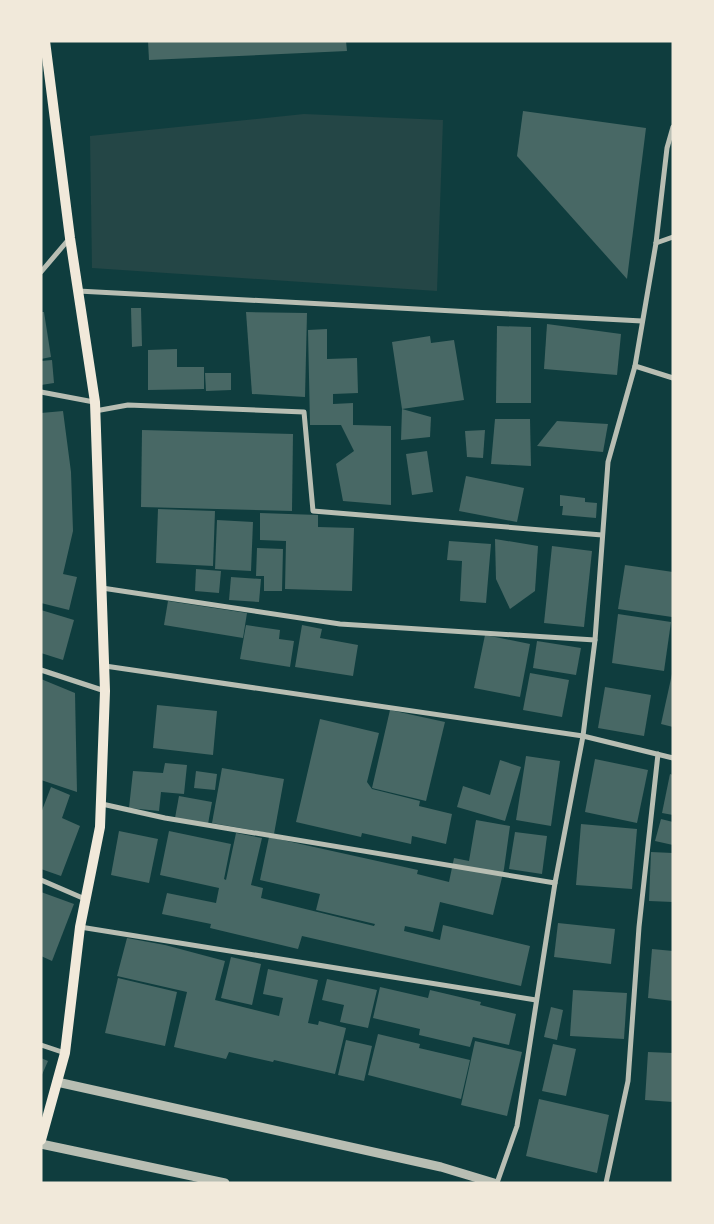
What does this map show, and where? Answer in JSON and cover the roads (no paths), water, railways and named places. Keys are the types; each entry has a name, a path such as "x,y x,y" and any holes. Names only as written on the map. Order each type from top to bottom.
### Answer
{"main road":[{"path":"41,1140 65,1053 80,927 100,827 105,691 95,407 77,291 45,41"}],"street":[{"path":"57,1082 441,1167 496,1183 517,1126 555,883 583,736 595,640 608,462 635,366 656,243 667,148 673,127"},
{"path":"656,243 673,237"},
{"path":"41,272 70,238"},
{"path":"77,291 642,321"},
{"path":"635,366 673,378"},
{"path":"41,392 95,407 128,405 304,412 313,511 602,535"},
{"path":"102,588 340,624 595,640"},
{"path":"105,666 583,736 673,758"},
{"path":"41,670 105,691"},
{"path":"606,1183 628,1081 639,927 658,754"},
{"path":"102,804 165,818 555,883"},
{"path":"41,880 86,899"},
{"path":"80,927 536,1000"},
{"path":"41,1045 65,1053"},
{"path":"41,1144 225,1183"}]}
